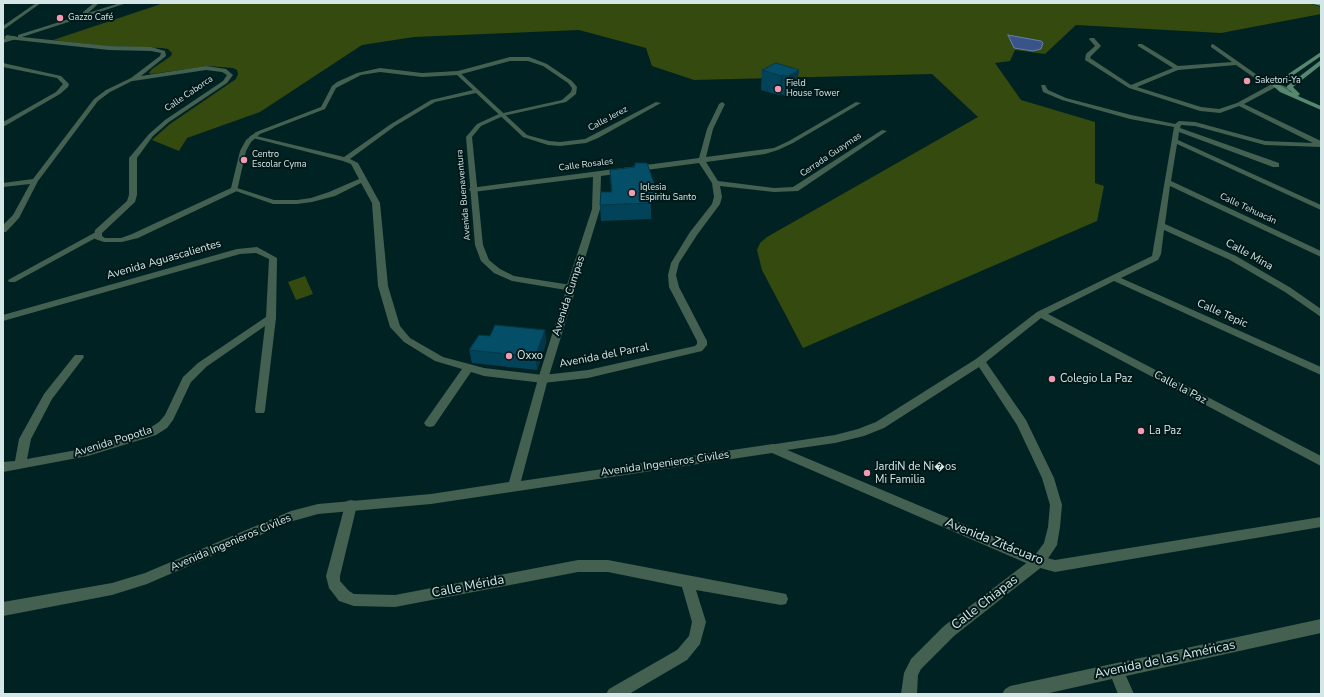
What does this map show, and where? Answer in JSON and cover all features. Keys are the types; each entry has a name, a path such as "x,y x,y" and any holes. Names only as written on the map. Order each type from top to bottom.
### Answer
{"main road":[{"path":"1315,3 1321,5"},
{"path":"1321,54 1275,85 1282,90 1321,108"},
{"path":"1321,62 1290,85 1289,89 1321,104"}],"street":[{"path":"3,28 39,3"},
{"path":"85,12 97,3"},
{"path":"4,38 116,3"},
{"path":"14,38 125,3"},
{"path":"41,29 34,35 34,37 44,40"},
{"path":"3,230 16,216 35,181 96,100 108,91 133,79 148,69 164,54 163,52 151,49 109,48 44,40 4,38"},
{"path":"1092,39 1098,46 1088,55 1088,59 1121,82 1131,87 1200,109 1220,111 1239,104 1275,85"},
{"path":"1140,45 1177,68"},
{"path":"1213,46 1258,78 1289,89"},
{"name":"Avenida Buenaventura","path":"252,137 275,126 315,113 323,108 334,87 339,83 359,74 380,70 422,75 458,73 510,59 529,59 545,65 570,82 575,88 574,93 564,101 501,115 479,125 469,137 479,245 485,261 497,271 512,278 571,288"},
{"path":"1131,87 1177,68 1238,63"},
{"path":"3,65 50,74 59,77 66,84 58,94 3,125"},
{"name":"Calle Caborca","path":"97,235 105,225 131,202 133,195 133,158 151,135 167,121 225,82 230,75 224,70 206,68 133,79"},
{"name":"Calle Jerez","path":"458,73 525,136 535,140 560,144 574,143 596,137 658,103"},
{"path":"1043,86 1045,91 1064,99 1130,117 1266,143 1321,145"},
{"path":"345,159 399,121 433,101 477,91"},
{"name":"Calle Rosales","path":"473,190 753,154 776,149 820,126 858,103"},
{"path":"716,183 702,160 710,129 722,104"},
{"path":"1239,104 1321,145"},
{"path":"1179,126 1276,165"},
{"name":"Avenida Ingenieros Civiles","path":"3,608 112,589 147,578 291,516 318,509 431,499 860,434 880,425 980,361 1040,314 1155,258 1157,254 1167,182 1179,126"},
{"name":"Cerrada Guaymas","path":"716,183 774,190 795,190 884,131"},
{"path":"234,189 243,151 248,141 252,137"},
{"name":"Avenida del Parral","path":"252,137 345,159 354,163 376,203 383,286 395,326 407,340 439,359 468,368 484,372 543,379 588,374 698,349 702,345 702,341 674,287 672,269 716,204 719,191 716,183"},
{"path":"1175,141 1321,208"},
{"name":"Avenida Cumpas","path":"514,486 543,379 596,209 597,174"},
{"path":"12,280 97,235 104,240 112,241 135,236 234,189 272,202 297,202 312,200 332,194 364,179"},
{"path":"3,185 35,181"},
{"name":"Calle Tehuacán","path":"1167,182 1321,254"},
{"name":"Calle Mina","path":"1161,225 1233,258 1288,290 1321,314"},
{"name":"Avenida Aguascalientes","path":"3,318 240,251 257,250 273,258 271,318"},
{"name":"Calle Tepic","path":"1114,278 1321,371"},
{"name":"Calle la Paz","path":"1040,314 1321,461"},
{"path":"260,410 271,318"},
{"name":"Avenida Popotla","path":"3,467 20,466 88,452 152,432 162,425 169,417 187,380 202,365 271,318"},
{"path":"20,466 25,439 48,397 79,357"},
{"name":"Calle Chiapas","path":"909,694 911,673 916,664 949,631 1038,562 1050,545 1054,527 1056,505 1048,478 1022,423 980,361"},
{"path":"430,423 468,368"},
{"name":"Avenida Zitácuaro","path":"773,448 1038,562 1055,566 1068,566 1321,522"},
{"name":"Calle Mérida","path":"351,505 333,576 334,584 342,594 354,600 395,601 578,566 608,566 781,599"},
{"path":"614,694 682,655 695,639 699,622 687,582"},
{"name":"Avenida de las Américas","path":"1010,694 1321,626"},
{"path":"1116,671 1126,694"}],"green space":[{"path":"164,3 1308,3 1321,7 1321,14 1221,33 1076,25 1045,54 1015,50 1010,61 995,63 1021,100 1095,122 1095,183 1104,186 1097,221 803,348 762,270 757,250 760,243 767,237 978,117 932,74 694,80 652,66 646,48 579,30 414,37 362,45 260,112 187,138 179,151 152,140 170,124 236,79 238,74 237,70 233,68 208,66 151,74 149,73 152,69 171,56 172,53 168,49 105,46 53,40"},
{"path":"305,276 313,294 296,300 288,282"}],"water":[{"path":"1008,35 1041,41 1043,43 1041,49 1033,51 1014,48"}],"building":[{"path":"776,63 799,70 788,76 781,76 762,70"},
{"path":"635,163 647,163 655,186 643,186 651,203 600,205 601,192 612,192 610,170 635,167"},
{"path":"495,325 545,330 535,357 469,350 479,335 490,336"}],"place":[{"name":"Gazzo Café","path":"60,18"},
{"name":"Saketori-Ya","path":"1247,81"},
{"name":"Field House Tower","path":"778,89"},
{"name":"Centro Escolar Cyma","path":"244,160"},
{"name":"Iglesia Espiritu Santo","path":"632,193"},
{"name":"Oxxo","path":"509,356"},
{"name":"Colegio La Paz","path":"1052,379"},
{"name":"La Paz","path":"1141,431"},
{"name":"JardiN de Ni�os Mi Familia","path":"867,473"}]}
